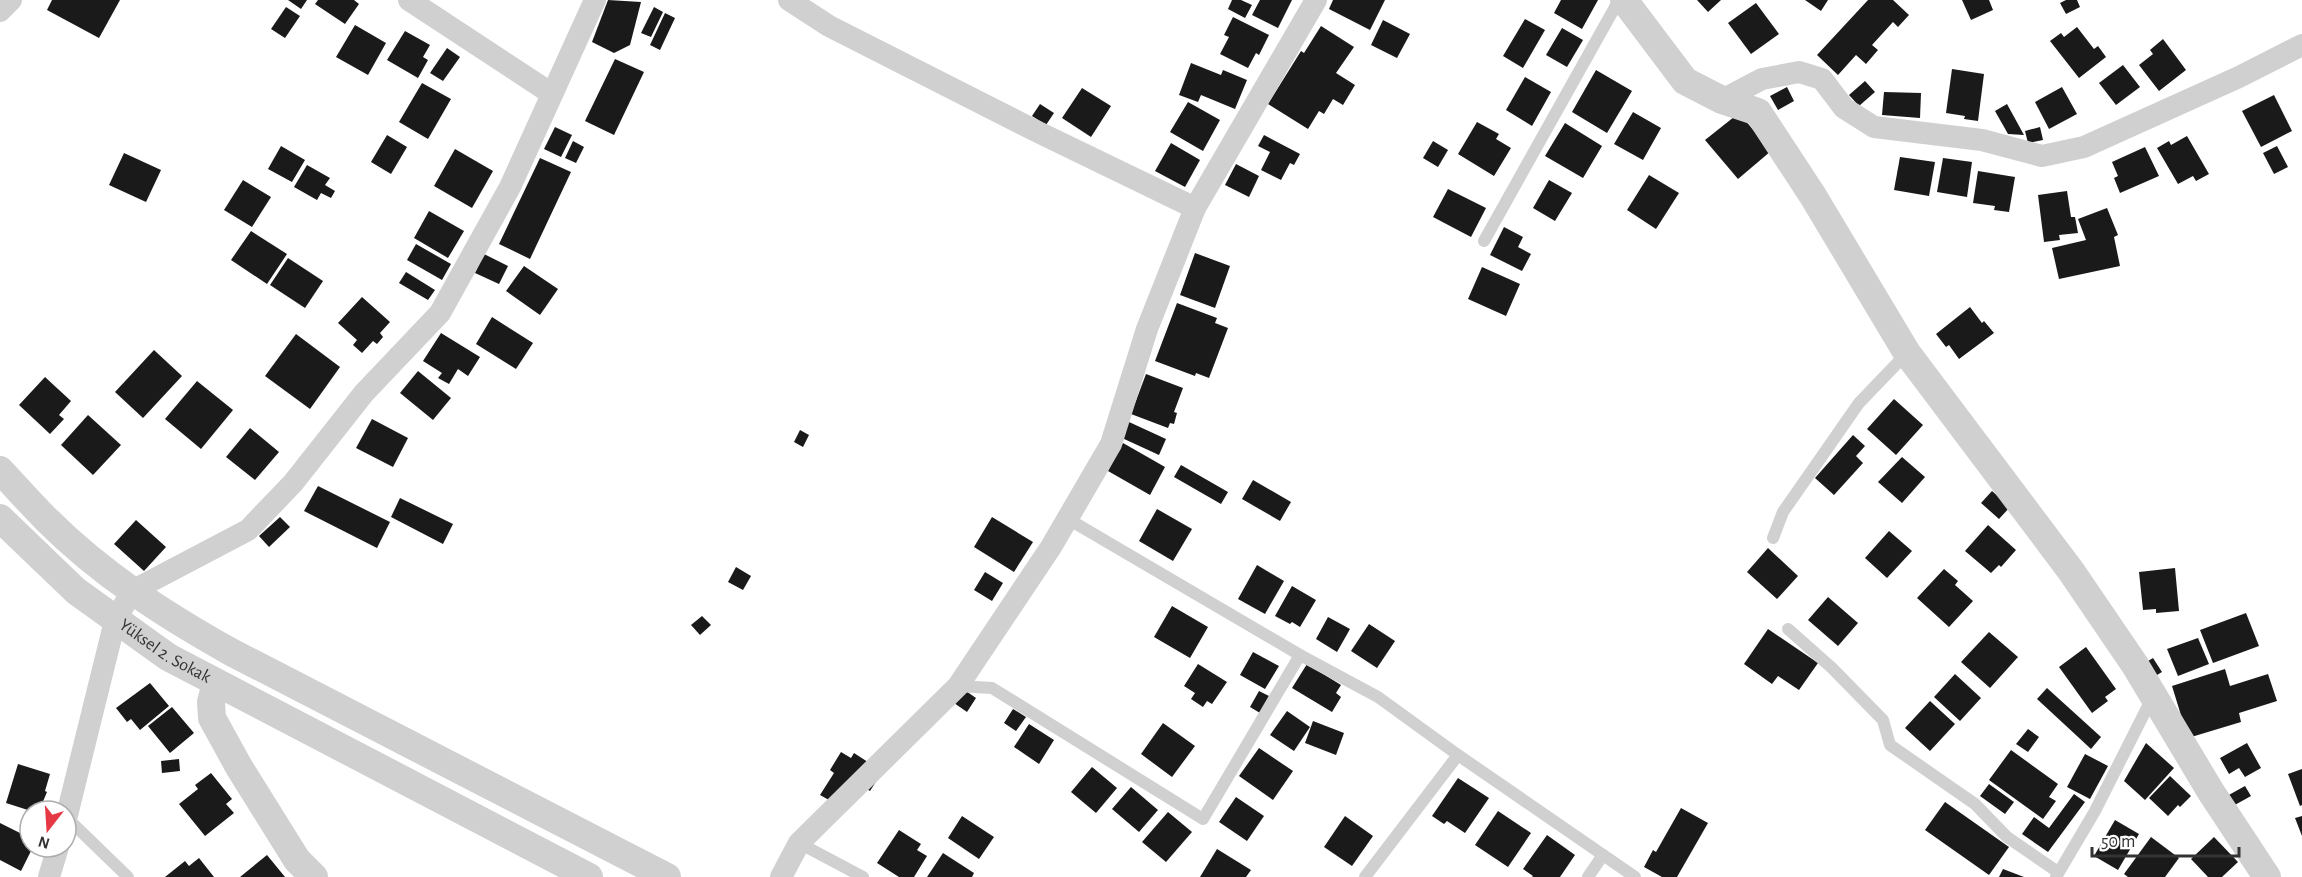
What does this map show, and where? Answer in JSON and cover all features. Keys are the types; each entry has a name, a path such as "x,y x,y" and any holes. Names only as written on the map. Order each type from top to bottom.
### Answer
{"street":[{"path":"0,11 11,0"},
{"path":"409,0 552,94"},
{"path":"71,799 114,621 132,591 248,530 293,483 364,393 440,313 510,187 596,0"},
{"path":"789,0 829,26 1038,132 1195,208"},
{"path":"782,877 799,843 958,686 1051,547 1111,444 1147,329 1195,208 1316,0"},
{"path":"1624,0 1685,81 1722,100 1758,112 1813,196 1907,353 2071,571 2267,877"},
{"path":"1722,100 1762,79 1799,72 1822,79 1844,108 1874,127 1982,141 2042,156 2084,147 2239,78 2302,46"},
{"name":"Yüksel 2. Sokak","path":"0,470 48,521 90,558 132,591 184,626 667,877"},
{"name":"Yüksel 2. Sokak","path":"0,518 76,591 114,621 168,657 216,683 211,702 212,718 239,767 297,860 314,877"},
{"path":"216,683 589,877"},
{"path":"49,877 54,859"}],"lane":[{"path":"1484,241 1619,0"},
{"path":"1773,537 1783,512 1859,403 1907,353"},
{"path":"1068,519 1300,655 1378,697 1635,877"},
{"path":"1788,630 1832,668 1883,720 1890,745 1975,804 2007,837 2057,875 2094,811 2153,696"},
{"path":"958,686 992,688 1203,819 1300,655"},
{"path":"1365,877 1458,755"},
{"path":"78,829 128,877"},
{"path":"799,843 863,877"},
{"path":"1588,877 1603,855"}],"building":[{"path":"52,0 120,0 99,38 47,10"},
{"path":"288,0 307,0 301,9"},
{"path":"318,0 354,0 359,4 345,24 315,4"},
{"path":"608,0 641,2 630,45 614,53 592,42"},
{"path":"1232,0 1241,0 1252,5 1245,18 1228,9"},
{"path":"1260,0 1292,0 1278,28 1252,15"},
{"path":"1333,0 1385,0 1370,30 1329,9"},
{"path":"1561,0 1598,0 1582,29 1554,13"},
{"path":"1697,0 1721,0 1708,12"},
{"path":"1805,0 1828,0 1821,11"},
{"path":"1868,0 1893,0 1909,15 1898,27 1893,22 1872,45 1878,50 1866,64 1856,55 1838,75 1817,55"},
{"path":"1962,0 1989,0 1993,10 1971,20"},
{"path":"2066,0 2077,0 2080,7 2066,14 2060,3"},
{"path":"1756,3 1779,34 1751,54 1728,23"},
{"path":"286,7 300,16 285,38 271,29"},
{"path":"654,7 663,12 651,37 641,33"},
{"path":"665,13 675,18 660,50 650,45"},
{"path":"1233,17 1269,35 1259,55 1256,53 1248,68 1220,54 1229,37 1224,35"},
{"path":"1525,19 1545,30 1523,68 1503,56"},
{"path":"1383,20 1410,34 1397,58 1371,45"},
{"path":"355,25 386,43 368,75 336,57"},
{"path":"1321,26 1354,47 1336,73 1355,85 1343,105 1333,99 1324,114 1319,111 1308,129 1268,104 1301,51 1304,53"},
{"path":"2077,27 2094,49 2098,46 2106,57 2079,78 2050,41 2061,33 2064,37"},
{"path":"1562,28 1583,40 1567,67 1546,55"},
{"path":"405,31 430,45 423,57 428,60 418,78 387,60"},
{"path":"2163,39 2186,70 2159,91 2139,65 2153,54 2150,50"},
{"path":"447,48 460,57 443,81 430,73"},
{"path":"615,59 644,72 614,135 585,121"},
{"path":"1191,63 1221,75 1223,70 1247,80 1235,109 1201,95 1198,102 1179,95"},
{"path":"2123,65 2140,87 2116,105 2099,83"},
{"path":"1952,69 1984,74 1978,121 1946,113"},
{"path":"1596,70 1632,91 1607,133 1572,112"},
{"path":"1525,77 1551,92 1532,126 1506,110"},
{"path":"1865,81 1875,92 1859,106 1849,95"},
{"path":"422,83 451,99 428,139 399,122"},
{"path":"1787,87 1794,101 1778,110 1770,96"},
{"path":"2062,87 2077,114 2049,129 2035,102"},
{"path":"1082,88 1111,106 1091,137 1062,118"},
{"path":"1884,92 1921,93 1920,118 1882,115"},
{"path":"2274,95 2292,131 2261,147 2242,111"},
{"path":"1188,102 1220,120 1203,151 1170,132"},
{"path":"1040,104 1054,113 1046,125 1032,116"},
{"path":"2007,104 2024,135 2008,134 1995,111"},
{"path":"1633,112 1661,128 1643,160 1614,144"},
{"path":"1739,113 1771,151 1738,179 1705,140"},
{"path":"1477,122 1499,134 1496,139 1511,148 1494,176 1458,154"},
{"path":"1565,123 1602,146 1583,178 1545,156"},
{"path":"555,127 572,135 561,157 544,149"},
{"path":"2040,127 2043,140 2028,143 2025,131"},
{"path":"387,135 407,147 391,174 371,162"},
{"path":"1264,135 1300,154 1294,165 1290,163 1281,180 1261,170 1270,152 1258,146"},
{"path":"2187,136 2209,174 2196,181 2193,176 2178,184 2157,148 2169,141 2171,145"},
{"path":"573,141 584,147 576,163 565,158"},
{"path":"1433,141 1448,150 1438,167 1423,158"},
{"path":"1171,143 1200,160 1185,187 1155,171"},
{"path":"281,146 305,160 292,182 268,169"},
{"path":"2277,146 2288,167 2274,174 2263,153"},
{"path":"2145,147 2159,176 2120,193 2114,178 2118,176 2112,162"},
{"path":"455,149 493,171 472,208 434,186"},
{"path":"124,153 161,170 146,202 109,185"},
{"path":"1900,157 1935,162 1929,196 1894,190"},
{"path":"540,158 571,172 530,259 499,244"},
{"path":"1943,158 1972,162 1967,197 1937,192"},
{"path":"1236,164 1259,176 1249,197 1225,185"},
{"path":"307,165 330,178 325,185 335,191 331,198 321,193 317,200 294,187"},
{"path":"1978,171 2015,177 2009,212 1994,210 1995,206 1973,203"},
{"path":"1649,175 1679,193 1656,229 1627,210"},
{"path":"243,180 271,197 252,227 224,210"},
{"path":"1549,180 1572,193 1555,221 1533,208"},
{"path":"1448,189 1486,208 1471,237 1433,217"},
{"path":"2067,191 2071,217 2075,217 2078,233 2059,235 2060,240 2044,242 2038,195"},
{"path":"2107,208 2118,235 2114,237 2120,266 2059,279 2052,248 2086,240 2078,219"},
{"path":"429,211 464,231 448,258 414,238"},
{"path":"1504,227 1523,237 1518,247 1531,254 1522,271 1490,255"},
{"path":"251,231 287,254 267,284 231,260"},
{"path":"416,244 451,264 442,280 407,260"},
{"path":"1195,253 1230,266 1215,308 1180,295"},
{"path":"484,254 508,266 499,284 475,273"},
{"path":"288,258 323,281 305,308 270,285"},
{"path":"524,266 558,289 540,315 506,291"},
{"path":"1482,267 1520,284 1506,316 1468,299"},
{"path":"406,272 435,290 428,300 399,283"},
{"path":"362,297 390,322 380,333 383,337 377,344 373,341 362,353 353,345 357,340 338,323"},
{"path":"1177,303 1217,318 1215,323 1228,328 1209,378 1196,373 1195,376 1155,361"},
{"path":"1970,307 1982,323 1984,321 1994,333 1959,359 1949,345 1946,347 1936,334"},
{"path":"492,317 533,343 516,369 476,344"},
{"path":"441,333 480,357 468,376 458,369 449,384 438,378 442,373 423,361"},
{"path":"296,334 340,367 310,409 265,376"},
{"path":"154,350 182,376 143,418 115,392"},
{"path":"418,371 451,398 433,420 400,393"},
{"path":"1146,374 1183,388 1174,412 1177,413 1174,424 1170,423 1168,428 1131,414"},
{"path":"45,377 71,401 59,415 64,419 50,434 19,405"},
{"path":"197,381 233,410 201,449 165,419"},
{"path":"1894,399 1923,425 1896,455 1867,429"},
{"path":"88,415 121,445 93,475 61,445"},
{"path":"372,419 408,438 393,467 356,448"},
{"path":"1129,422 1166,439 1159,455 1122,438"},
{"path":"250,428 279,452 255,480 226,457"},
{"path":"800,430 809,435 803,447 794,442"},
{"path":"1853,435 1865,446 1856,456 1863,463 1834,495 1815,478"},
{"path":"1123,443 1165,467 1150,495 1108,471"},
{"path":"1902,457 1925,477 1902,503 1878,482"},
{"path":"1181,465 1228,492 1221,504 1174,477"},
{"path":"1253,480 1291,502 1280,521 1242,499"},
{"path":"318,486 390,522 377,548 304,511"},
{"path":"1992,491 2010,507 1999,519 1981,503"},
{"path":"400,498 453,524 443,544 391,517"},
{"path":"1157,509 1192,529 1173,561 1139,541"},
{"path":"280,517 290,527 269,547 259,536"},
{"path":"992,517 1033,542 1014,572 974,547"},
{"path":"136,520 166,547 144,571 114,544"},
{"path":"1988,525 2016,550 2001,567 1999,565 1991,573 1965,551"},
{"path":"1889,531 1912,551 1887,578 1865,558"},
{"path":"1768,548 1798,576 1777,599 1747,572"},
{"path":"1257,565 1284,581 1265,614 1238,599"},
{"path":"736,567 751,576 743,590 728,582"},
{"path":"2175,568 2179,611 2156,613 2156,609 2143,610 2139,572"},
{"path":"1944,569 1958,581 1955,585 1973,601 1949,627 1917,598"},
{"path":"985,572 1003,583 992,601 974,590"},
{"path":"1292,586 1316,600 1300,627 1275,616"},
{"path":"1828,597 1858,623 1838,646 1808,620"},
{"path":"1172,606 1208,627 1190,658 1154,637"},
{"path":"2246,613 2259,646 2213,663 2200,630"},
{"path":"702,616 711,625 700,635 691,625"},
{"path":"1328,617 1350,629 1337,652 1316,639"},
{"path":"1369,624 1395,641 1377,668 1351,651"},
{"path":"1768,629 1818,663 1799,690 1778,676 1772,684 1744,664"},
{"path":"1989,632 2018,657 1990,688 1961,662"},
{"path":"2198,638 2209,664 2178,676 2167,649"},
{"path":"2086,647 2116,689 2105,697 2108,701 2092,713 2059,667"},
{"path":"1253,652 1279,666 1265,689 1240,675"},
{"path":"2153,658 2162,672 2152,678 2143,664"},
{"path":"1198,664 1227,682 1212,704 1207,701 1203,707 1191,699 1195,693 1184,686"},
{"path":"1307,664 1341,685 1336,693 1341,697 1332,712 1292,688"},
{"path":"2225,669 2230,686 2268,674 2277,701 2239,713 2241,722 2188,738 2172,686"},
{"path":"1955,674 1981,698 1960,721 1934,697"},
{"path":"150,683 169,706 140,730 131,719 127,722 116,708"},
{"path":"2047,688 2101,737 2091,749 2037,699"},
{"path":"963,689 976,698 967,712 954,703"},
{"path":"1259,691 1269,696 1260,713 1250,707"},
{"path":"1930,701 1955,724 1930,751 1905,728"},
{"path":"172,707 194,733 170,753 148,726"},
{"path":"1013,709 1026,717 1016,731 1004,723"},
{"path":"1287,711 1310,727 1294,751 1270,735"},
{"path":"1313,721 1344,733 1336,755 1305,743"},
{"path":"1163,723 1195,746 1172,777 1141,754"},
{"path":"1029,724 1054,740 1039,764 1014,747"},
{"path":"2028,729 2039,737 2028,752 2016,744"},
{"path":"2146,743 2174,768 2145,800 2124,781"},
{"path":"2247,743 2261,768 2245,777 2239,768 2229,774 2220,758"},
{"path":"1259,748 1293,771 1273,800 1239,776"},
{"path":"2011,750 2058,784 2049,797 2056,801 2043,819 1989,780"},
{"path":"841,752 851,758 854,753 874,766 879,777 870,791 862,786 836,804 820,795 834,773 830,770"},
{"path":"2085,754 2108,766 2090,799 2067,787"},
{"path":"179,759 180,771 162,773 161,761"},
{"path":"18,764 50,774 44,799 18,799 18,807 6,803"},
{"path":"1092,767 1117,788 1096,813 1071,792"},
{"path":"2302,769 2302,805 2300,806 2288,774"},
{"path":"211,773 232,799 226,804 234,813 205,836 179,804 198,789 195,785"},
{"path":"2170,776 2191,796 2168,816 2149,798"},
{"path":"1458,778 1489,798 1465,833 1447,821 1444,824 1432,816"},
{"path":"1989,784 2014,802 2005,814 1980,796"},
{"path":"2245,786 2251,796 2233,806 2227,796"},
{"path":"1131,787 1158,810 1139,832 1112,809"},
{"path":"2074,794 2085,802 2048,852 2022,834 2034,817 2049,828"},
{"path":"1236,797 1264,816 1247,841 1219,822"},
{"path":"1945,802 2009,847 1989,875 1925,830"},
{"path":"1681,808 1708,823 1677,877 1662,877 1644,867 1653,850 1656,852"},
{"path":"1498,811 1531,833 1508,867 1475,845"},
{"path":"1168,812 1192,832 1166,862 1142,842"},
{"path":"962,816 994,837 979,859 948,838"},
{"path":"1345,816 1373,836 1352,866 1324,847"},
{"path":"2302,816 2302,836 2295,818"},
{"path":"2115,820 2139,834 2118,870 2094,856"},
{"path":"0,823 18,832 18,859 27,859 21,871 0,860"},
{"path":"899,830 921,844 917,850 927,856 914,877 899,877 877,863"},
{"path":"1547,835 1575,855 1560,877 1532,877 1523,869"},
{"path":"2151,837 2179,858 2165,877 2128,877 2124,874"},
{"path":"2214,837 2238,862 2222,877 2208,877 2191,859"},
{"path":"1217,849 1251,870 1246,877 1200,877"},
{"path":"943,853 974,873 972,877 927,877"},
{"path":"267,855 285,877 240,877"},
{"path":"199,858 214,877 165,877 185,861 189,866"},
{"path":"2003,869 2024,877 1999,877"}]}
